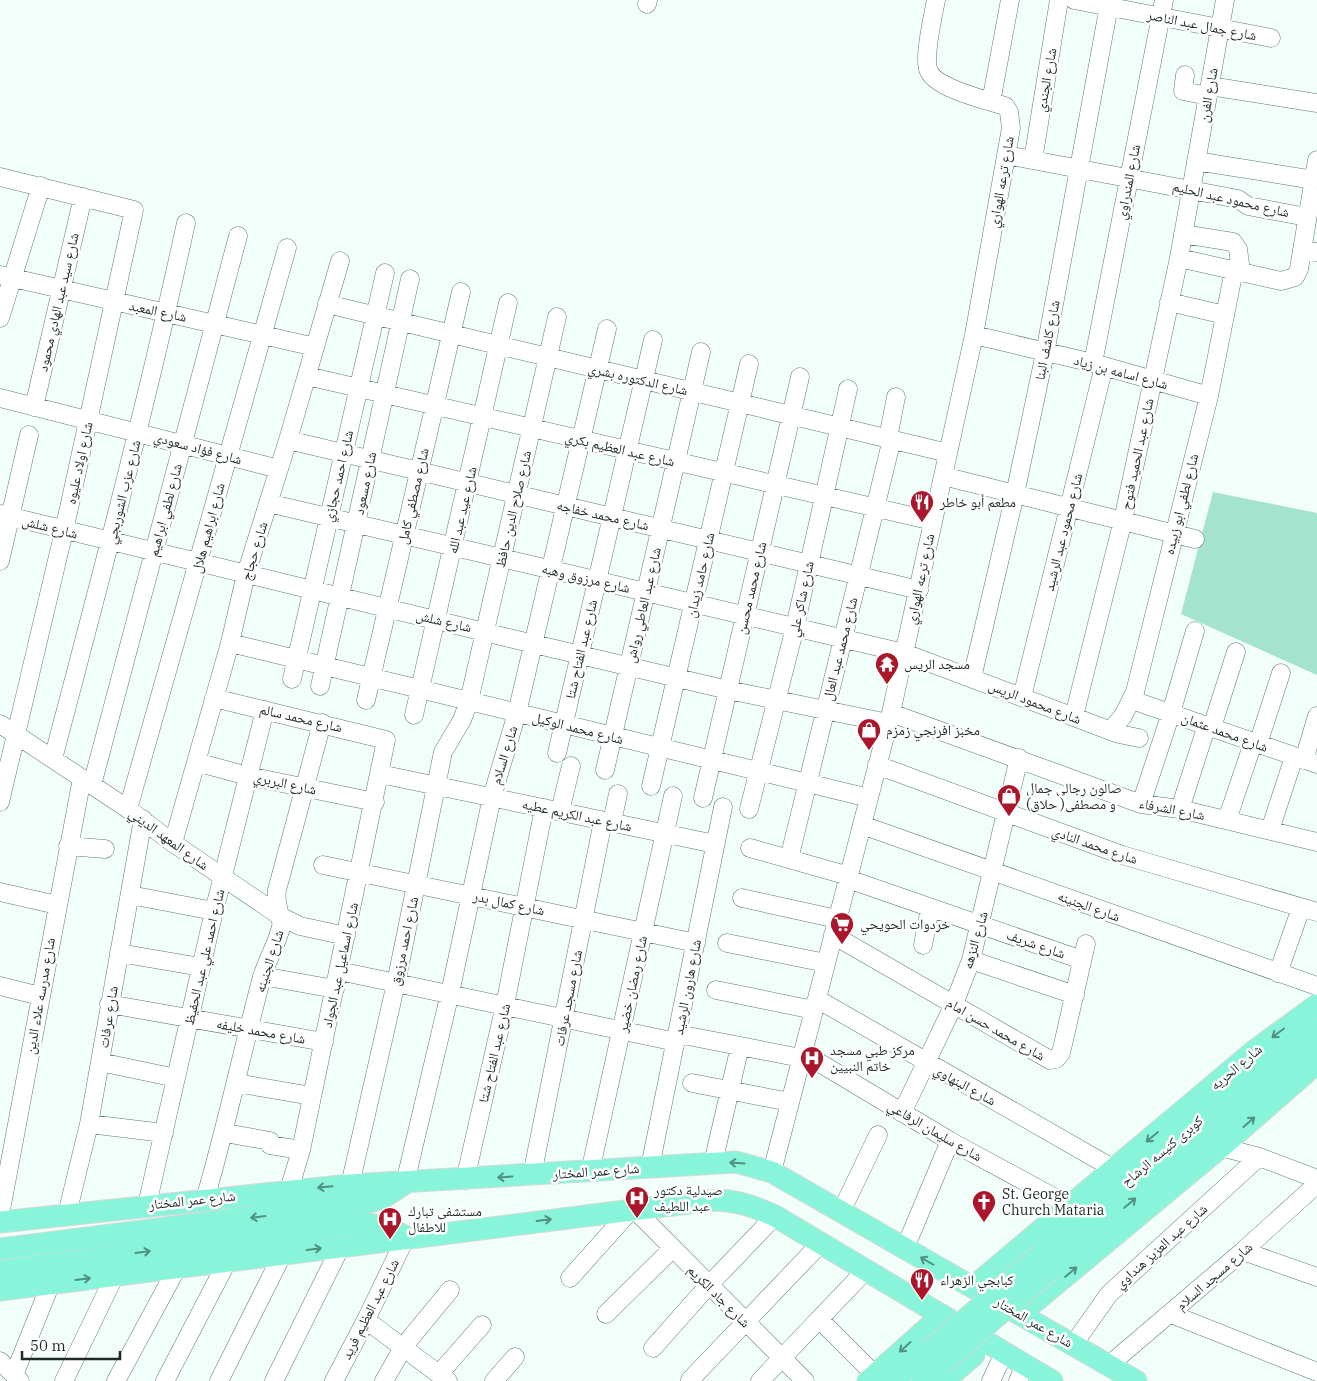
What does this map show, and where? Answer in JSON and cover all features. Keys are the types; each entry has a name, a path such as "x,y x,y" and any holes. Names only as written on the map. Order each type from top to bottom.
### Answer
{"main road":[{"name":"شارع الحريه","path":"1020,1314 1070,1206 1254,1051 1317,1005"},
{"name":"كوبرى كنيسه الرشاح","path":"878,1379 934,1357 1042,1264 1317,1019"},
{"name":"كوبرى كنيسه الرشاح","path":"1042,1264 1317,1043"},
{"name":"شارع الحريه","path":"973,1287 1042,1264 1221,1147 1317,1063"},
{"name":"شارع عمر المختار","path":"0,1222 147,1204 350,1185 465,1180 712,1163 748,1164 772,1172 1136,1381"},
{"path":"3,1249 368,1202 388,1196 405,1183"},
{"path":"0,1290 406,1237 718,1200 746,1203 775,1216 996,1348 1022,1373 1047,1380"},
{"path":"4,1270 351,1224 368,1223 388,1227 406,1237"},
{"path":"934,1357 942,1315"},
{"path":"934,1357 940,1327 956,1333 964,1344 966,1358 964,1364"},
{"path":"934,1357 964,1364 996,1348"},
{"name":"كوبرى كنيسه الرشاح","path":"922,1381 934,1357"}],"street":[{"name":"شارع ترعه الهواري","path":"772,1172 869,798 919,590 974,335 1011,128 1010,112 1005,106 944,85 932,77 927,63 936,0"},
{"path":"991,102 1010,0"},
{"name":"شارع الجندي","path":"1032,160 1059,0"},
{"name":"شارع جمال عبد الناصر","path":"1074,0 1162,8 1220,28 1271,38"},
{"name":"شارع الفرن","path":"1191,190 1225,0"},
{"name":"شارع كاشف البنا","path":"972,678 1015,494 1045,353 1109,3"},
{"name":"شارع المندراوي","path":"1099,365 1129,177 1162,8"},
{"path":"1185,75 1182,91 1209,91 1317,103"},
{"name":"شارع محمود عبد الحليم","path":"1006,155 1238,198 1248,206 1307,217"},
{"path":"1179,258 1281,281 1291,280 1297,274 1309,251 1307,217 1317,160"},
{"path":"1196,161 1314,184"},
{"path":"0,177 83,197"},
{"path":"0,318 6,277 41,186"},
{"name":"شارع عبد الحميد فتوح","path":"1074,716 1123,520 1170,302 1191,190"},
{"name":"شارع اولاد عليوه","path":"0,802 4,766 15,734 64,531 134,210 83,197"},
{"name":"شارع سيد عبد الهادي محمود","path":"34,407 83,197"},
{"name":"شارع عزب الشوربجي","path":"54,759 167,313 186,223"},
{"path":"1183,234 1233,242 1238,249 1237,270"},
{"name":"شارع لطفي ابراهيم","path":"87,782 154,552 238,236"},
{"name":"شارع ابراهيم هلال","path":"128,809 287,248"},
{"name":"شارع حجاج","path":"172,842 230,643 246,574 279,470 340,261"},
{"name":"شارع لطفي ابو زبيده","path":"1110,731 1124,716 1132,700 1209,396 1225,315 1237,270"},
{"name":"شارع احمد حجازي","path":"292,679 385,273"},
{"name":"شارع المعبد","path":"6,277 315,347"},
{"name":"شارع مسعود","path":"320,686 410,279"},
{"name":"شارع مصطفي كامل","path":"366,700 461,292"},
{"path":"1170,302 1225,315"},
{"name":"شارع عيد عبد الله","path":"414,715 508,303"},
{"name":"شارع الدكتوره بشري","path":"327,304 948,453"},
{"name":"شارع صلاح الدين حافظ","path":"469,701 557,316"},
{"name":"شارع السلام","path":"405,1183 450,993 492,797 517,713 534,644 552,570 564,506 607,329"},
{"name":"شارع اسامه بن زياد","path":"974,335 1099,365 1209,396"},
{"name":"شارع عبد الفتاح شتا","path":"557,753 653,340"},
{"name":"شارع عبد العاطي رواش","path":"605,770 701,352"},
{"name":"شارع حامد زيدان","path":"651,786 749,364"},
{"name":"شارع محمود عبد الرشيد","path":"1022,697 1069,507 1099,365"},
{"name":"شارع عبد العظيم بكري","path":"307,376 933,521"},
{"name":"شارع محمد محسن","path":"703,798 800,377"},
{"name":"شارع شاكر علي","path":"750,809 795,627 848,389"},
{"name":"شارع محمد عبد العال","path":"789,859 875,508 890,439 896,397"},
{"name":"شارع فؤاد سعودي","path":"0,398 279,470"},
{"path":"0,561 5,516 29,435"},
{"name":"شارع محمد خفاجه","path":"288,440 919,590"},
{"path":"943,476 1195,538"},
{"name":"شارع مرزوق وهبه","path":"268,503 904,653"},
{"name":"شارع شلش","path":"5,516 728,690 825,710 889,718"},
{"path":"1141,804 1172,713 1195,631"},
{"name":"شارع محمد الوكيل","path":"230,643 869,798"},
{"path":"1180,810 1236,652"},
{"name":"شارع محمود الريس","path":"904,653 1110,731 1139,738"},
{"path":"1228,820 1281,672"},
{"name":"شارع محمد سالم","path":"214,698 386,740"},
{"name":"شارع محمد عثمان","path":"1132,700 1305,760"},
{"name":"شارع احمد مرزوق","path":"350,1185 396,983 443,752 462,720 469,701"},
{"name":"شارع احمد علي عبد الحفيظ","path":"147,1204 214,911 265,710"},
{"path":"1270,830 1305,760 1317,716"},
{"name":"شارع الشرفاء","path":"889,718 1019,758 1141,804 1228,820 1317,842"},
{"name":"شارع الجنينه","path":"205,1199 224,1133 262,976 280,929 280,916 276,904 277,890 322,723"},
{"name":"شارع المعهد الديني","path":"0,724 143,819 172,842 280,916 300,926 346,936"},
{"name":"شارع اسماعيل عبد الجواد","path":"289,1190 301,1150 375,802 386,740"},
{"name":"شارع النزهه","path":"902,1113 954,1004 971,960 1019,758"},
{"name":"شارع البربري","path":"196,762 248,776 375,802"},
{"name":"شارع محمد النادي","path":"877,765 1005,814 1122,855 1309,910"},
{"name":"شارع عبد الفتاح شتا","path":"465,1180 505,1005 524,906 552,810 571,766"},
{"name":"شارع عبد الكريم عطيه","path":"380,774 715,844"},
{"name":"شارع مدرسه علاء الدين","path":"0,1215 68,846 87,782"},
{"name":"شارع مسجد عرفات","path":"532,1175 584,918 608,822 618,794"},
{"name":"شارع رمضان خضير","path":"590,1172 673,796"},
{"name":"شارع هارون الرشيد","path":"650,1168 723,807"},
{"name":"شارع عرفات","path":"67,1214 89,1124 143,819"},
{"name":"شارع الجنينه","path":"862,825 1317,986"},
{"path":"68,846 105,849"},
{"name":"شارع شريف","path":"750,848 848,877 980,926 1084,952"},
{"name":"شارع كمال بدر","path":"323,865 584,918 696,943"},
{"path":"0,892 57,904"},
{"path":"130,895 214,911"},
{"name":"شارع محمد حسن امام","path":"742,898 835,927 954,1004 1047,1059 1053,1060 1061,1052 1084,952"},
{"path":"923,945 930,908"},
{"path":"1278,973 1309,910"},
{"path":"727,943 826,963"},
{"path":"119,953 201,966"},
{"path":"971,960 1075,995"},
{"path":"339,971 450,993 622,1031 802,1056"},
{"path":"262,976 335,989"},
{"path":"0,986 40,996"},
{"name":"شارع البنهاوي","path":"716,990 815,1005 926,1063 1114,1169"},
{"name":"شارع محمد خليفه","path":"109,1004 324,1042"},
{"path":"712,1163 740,1046"},
{"name":"شارع سليمان الرفاعي","path":"802,1056 1070,1206"},
{"path":"100,1062 176,1078"},
{"path":"236,1083 312,1096"},
{"path":"692,1083 790,1102"},
{"path":"89,1124 164,1133"},
{"path":"224,1133 270,1141 270,1145 301,1150"},
{"path":"841,1212 878,1135"},
{"path":"905,1248 950,1140"},
{"path":"1221,1147 1259,1157 1317,1179"},
{"name":"شارع عبد العزيز هنداوي","path":"1073,1345 1108,1294 1259,1157"},
{"name":"شارع مسجد السلام","path":"1109,1365 1171,1314 1317,1184"},
{"path":"570,1278 632,1209"},
{"name":"شارع جاد الكريم","path":"632,1209 805,1381"},
{"path":"653,1348 708,1286 775,1216"},
{"name":"شارع عبد العظيم فريد","path":"334,1381 406,1237"},
{"path":"690,1380 821,1243"},
{"path":"274,1381 341,1246"},
{"path":"606,1314 672,1250"},
{"path":"1243,1251 1317,1277"},
{"path":"219,1381 284,1253"},
{"path":"165,1381 228,1260"},
{"path":"116,1381 178,1266"},
{"path":"760,1381 866,1270"},
{"path":"64,1381 115,1275"},
{"path":"0,1361 17,1378 51,1283"},
{"path":"384,1381 404,1346 450,1290"},
{"path":"1171,1314 1317,1372"},
{"path":"366,1320 404,1346 443,1377 482,1325"},
{"path":"819,1320 878,1379"},
{"path":"991,1381 996,1348"},
{"path":"494,1381 515,1357"}],"green space":[{"path":"1213,492 1317,513 1317,675 1181,614"}],"place":[{"name":"مطعم أبو خاطر","path":"922,523"},
{"name":"مسجد الريس","path":"887,685"},
{"name":"مخبز افرنجي زمزم","path":"869,751"},
{"name":"صالون رجالي جمال و مصطفى( حلاق)","path":"1009,817"},
{"name":"خردوات الحويحي","path":"842,945"},
{"name":"مركز طبي مسجد خاتم النبيين","path":"812,1079"},
{"name":"صيدلية دكتور عبد اللطيف","path":"637,1219"},
{"name":"St. George Church Mataria","path":"984,1223"},
{"name":"مستشفى تبارك للاطفال","path":"390,1240"},
{"name":"كبابجي الزهراء","path":"922,1301"}]}
